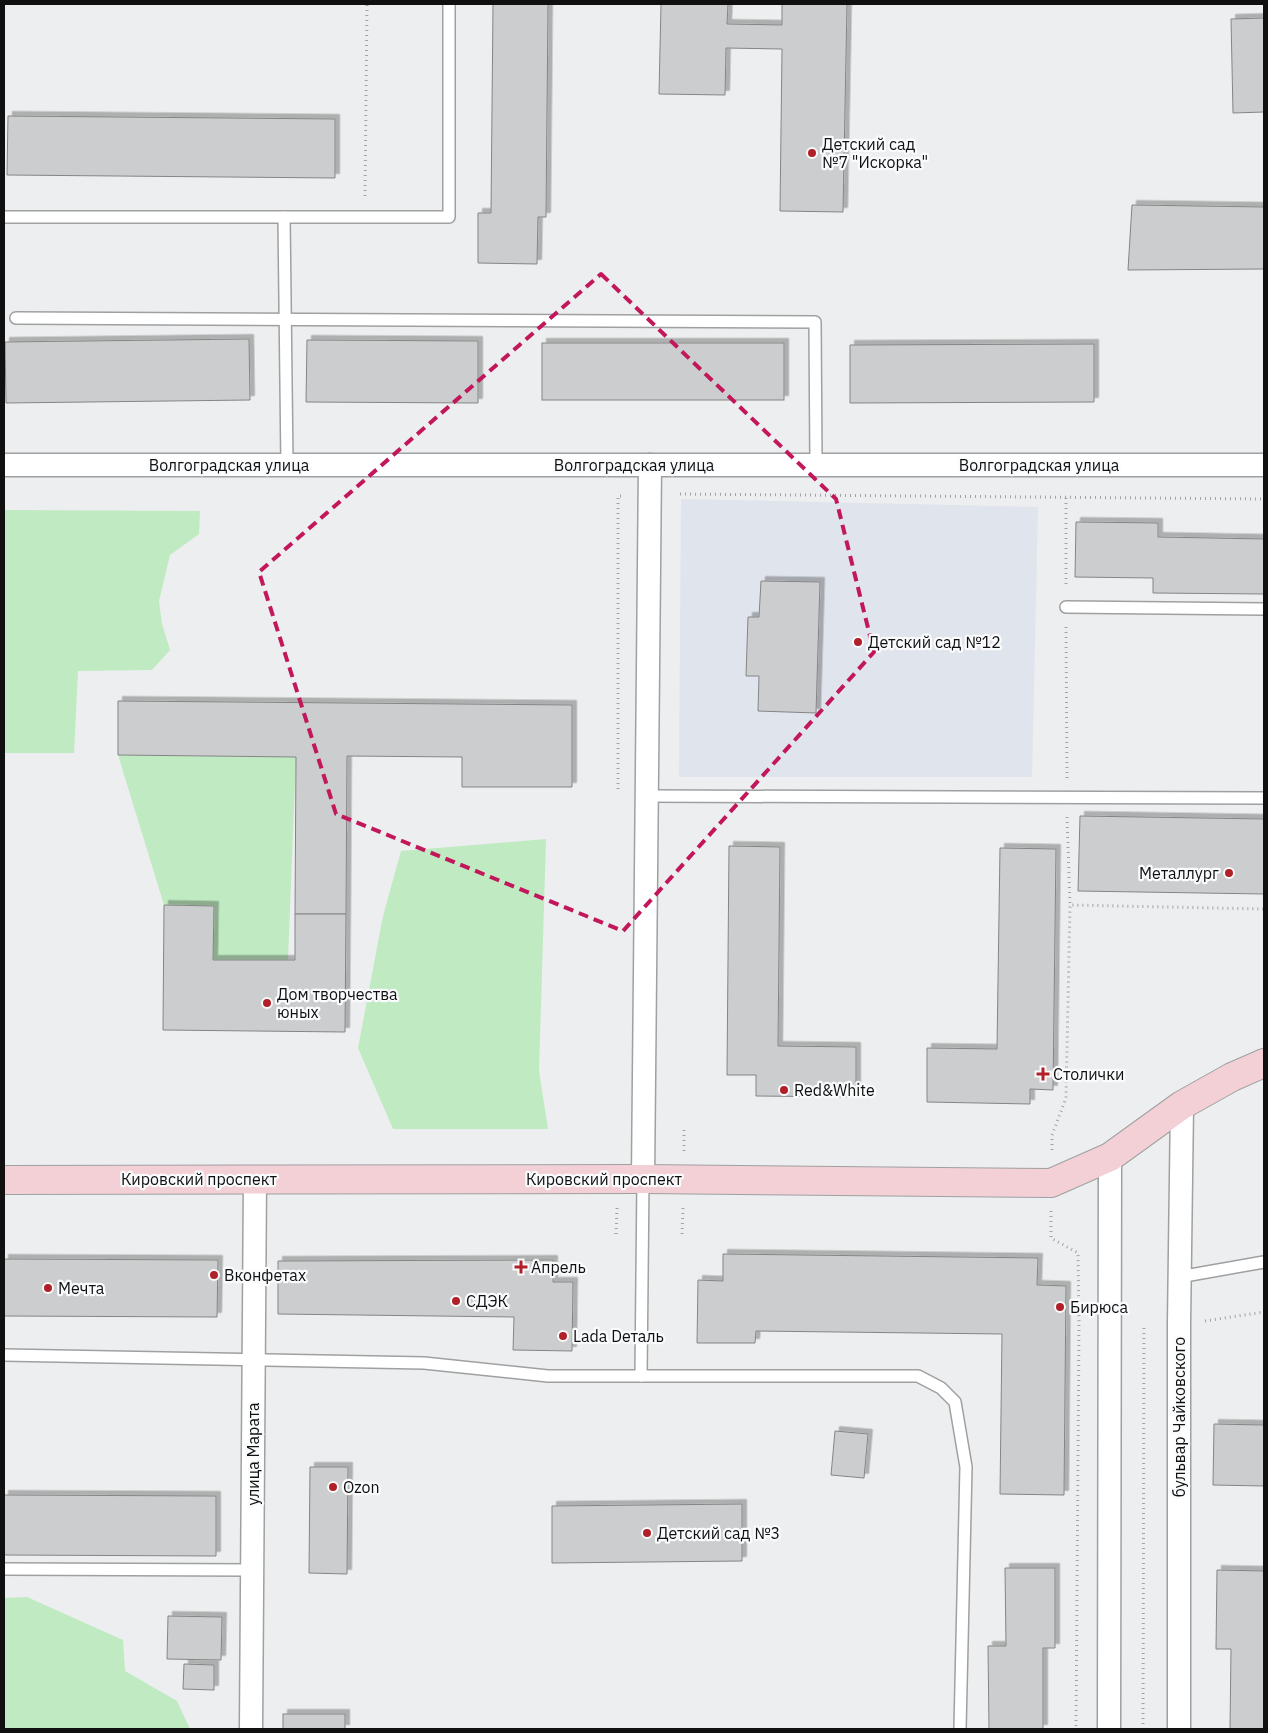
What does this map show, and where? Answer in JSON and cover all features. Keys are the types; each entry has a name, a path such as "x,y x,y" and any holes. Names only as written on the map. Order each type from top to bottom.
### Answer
{"main road":[{"name":"Кировский проспект","path":"4,1180 643,1179 1052,1183 1110,1157 1182,1105 1232,1077 1264,1062"}],"street":[{"name":"Волгоградская улица","path":"4,465 1264,465"},
{"path":"643,1179 650,465"},
{"name":"бульвар Чайковского","path":"1179,1729 1179,1277 1182,1105"},
{"path":"1109,1729 1110,1157"},
{"name":"улица Марата","path":"252,1729 255,1179"}],"lane":[{"path":"4,217 449,217 449,4"},
{"path":"284,217 286,465"},
{"path":"16,318 814,322 816,464"},
{"path":"1066,607 1264,609"},
{"path":"647,796 1264,798"},
{"path":"641,1376 643,1179"},
{"path":"1179,1277 1264,1262"},
{"path":"4,1355 424,1363 548,1376 918,1376 941,1388 955,1402 966,1466 960,1729"},
{"path":"4,1570 252,1570"}],"path":[{"path":"365,217 367,4"},
{"path":"618,496 650,494 1264,499"},
{"path":"1066,498 1067,841 1070,905 1066,1098 1052,1135 1051,1238 1078,1253 1076,1729"},
{"path":"1070,905 1264,909"},
{"path":"1143,1729 1144,1324"}],"highlighted area":[{"path":"601,274 836,499 874,652 623,931 336,814 259,572"}],"shaded area":[{"name":"Детский cад №12","path":"681,499 1038,507 1032,777 679,777"}],"green space":[{"path":"4,510 200,511 199,534 170,555 159,601 162,624 170,650 152,670 78,671 74,753 4,753"},
{"path":"118,755 296,757 288,960 213,960 213,906 164,905"},
{"path":"546,839 539,1071 548,1129 393,1129 358,1048 383,916 401,851"},
{"path":"27,1597 123,1640 125,1671 177,1701 190,1729 4,1729 4,1598"}],"building":[{"path":"493,4 548,4 546,217 538,217 537,264 478,263 478,213 491,213"},
{"name":"Детский cад №7 \"Искорка\"","path":"661,4 728,4 727,24 782,25 782,4 847,4 843,212 780,211 782,49 726,48 725,95 659,94"},
{"path":"1264,18 1264,112 1233,113 1231,19"},
{"path":"8,116 335,119 335,178 7,175"},
{"path":"1132,205 1264,207 1264,269 1128,270"},
{"path":"249,339 250,400 6,403 5,342"},
{"path":"307,340 478,341 478,403 306,402"},
{"path":"542,343 784,343 784,400 542,400"},
{"path":"1094,344 1094,402 850,403 850,345"},
{"path":"1076,522 1158,523 1158,537 1264,539 1264,594 1153,593 1153,578 1075,577"},
{"path":"761,581 820,582 816,713 758,711 759,676 746,676 748,617 759,617"},
{"path":"118,701 572,705 572,787 462,787 462,757 347,756 346,914 295,914 296,757 118,755"},
{"path":"1080,816 1264,819 1264,894 1078,891"},
{"path":"729,846 780,847 778,1046 856,1047 856,1097 756,1096 756,1075 727,1075"},
{"path":"1000,848 1056,849 1053,1090 1030,1089 1030,1104 927,1102 927,1048 997,1049"},
{"path":"164,905 214,906 213,960 295,960 295,914 346,914 345,1032 163,1030"},
{"path":"723,1254 1038,1258 1037,1285 1066,1286 1064,1495 1000,1494 1002,1334 756,1331 755,1343 697,1343 698,1280 723,1281"},
{"path":"4,1259 218,1260 217,1317 4,1316"},
{"path":"553,1260 553,1282 573,1282 572,1351 513,1350 514,1317 278,1314 278,1261"},
{"path":"1214,1424 1264,1425 1264,1486 1213,1485"},
{"path":"835,1431 868,1434 864,1478 831,1475"},
{"path":"310,1467 348,1467 347,1574 309,1573"},
{"path":"4,1495 216,1496 216,1556 4,1555"},
{"name":"Детский cад №3","path":"742,1504 742,1561 552,1563 552,1506"},
{"path":"1005,1568 1055,1568 1055,1648 1043,1648 1043,1729 989,1729 988,1646 1006,1646"},
{"path":"1217,1570 1264,1571 1264,1729 1230,1729 1231,1649 1216,1649"},
{"path":"168,1616 222,1617 221,1660 167,1659"},
{"path":"184,1664 214,1665 214,1690 183,1689"},
{"path":"283,1714 345,1714 345,1729 283,1729"}],"place":[{"name":"Детский cад №7 \"Искорка\"","path":"812,153"},
{"name":"Детский cад №12","path":"858,642"},
{"name":"Металлург","path":"1229,873"},
{"name":"Дом творчества юных","path":"267,1003"},
{"name":"Столички","path":"1043,1074"},
{"name":"Red&White","path":"784,1090"},
{"name":"Апрель","path":"521,1267"},
{"name":"Вконфетах","path":"214,1275"},
{"name":"Мечта","path":"48,1288"},
{"name":"СДЭК","path":"456,1301"},
{"name":"Бирюса","path":"1060,1307"},
{"name":"Lada Dеталь","path":"563,1336"},
{"name":"Ozon","path":"333,1487"},
{"name":"Детский cад №3","path":"647,1533"}]}
